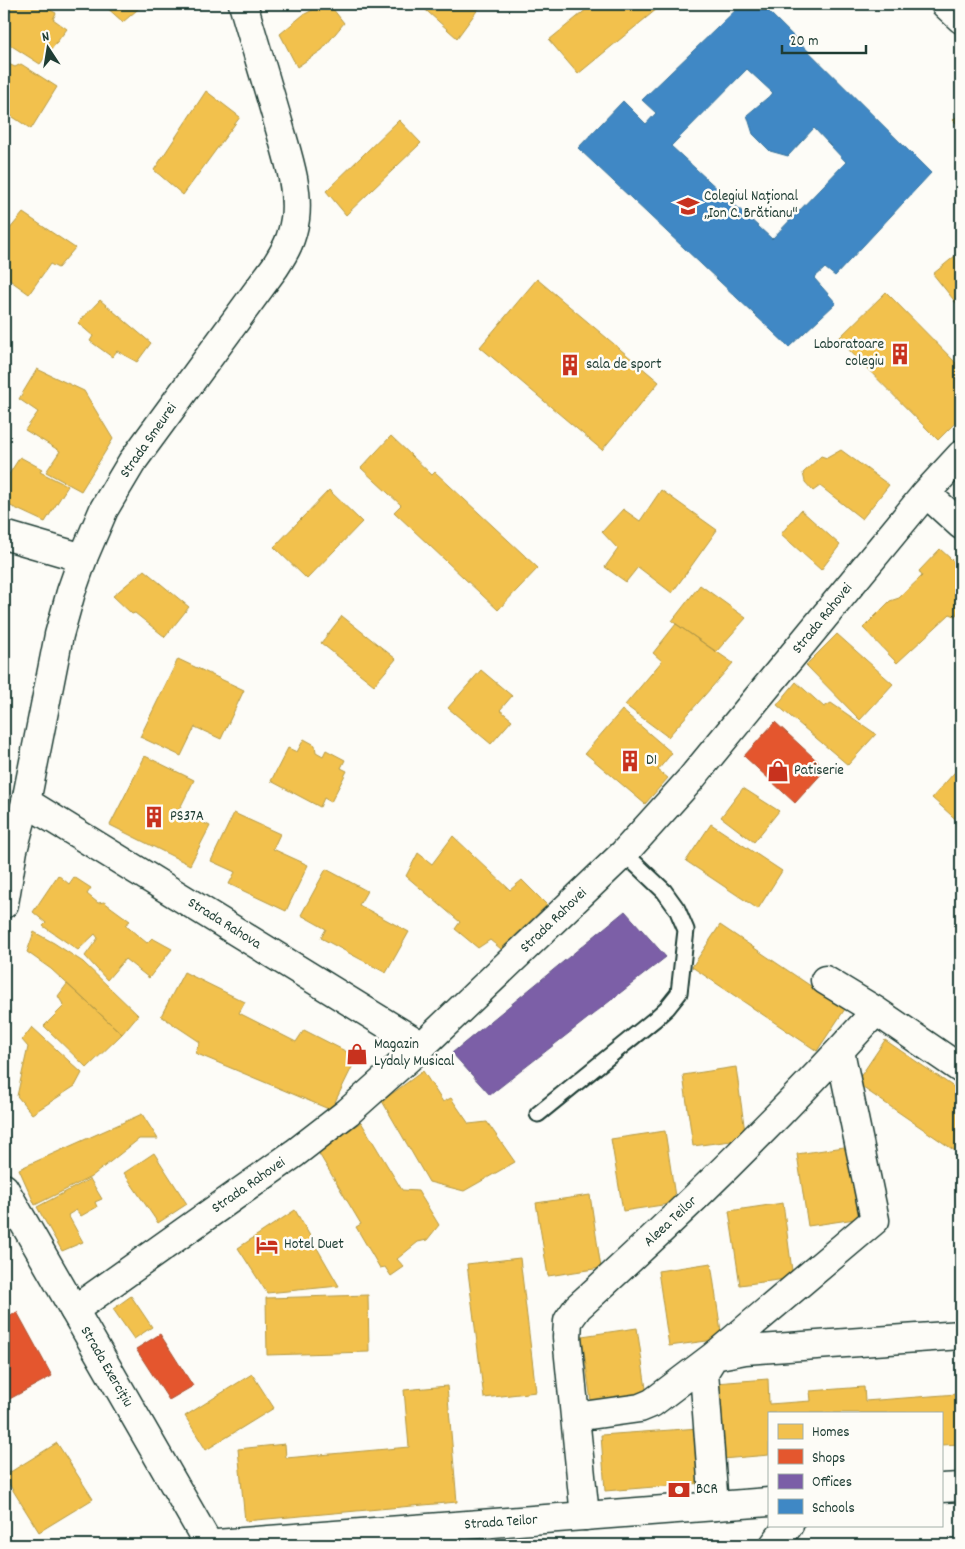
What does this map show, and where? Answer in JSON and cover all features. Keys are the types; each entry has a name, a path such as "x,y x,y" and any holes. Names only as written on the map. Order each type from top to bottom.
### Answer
{"street":[{"name":"Strada Smeurei","path":"4,904 59,635 83,558 104,509 132,462 275,268 290,243 295,217 295,190 265,75 243,4"},
{"path":"945,4 961,19"},
{"name":"Strada Rahovei","path":"74,1310 295,1154 348,1112 422,1046 624,853 690,780 926,493 961,455"},
{"path":"926,493 961,525"},
{"path":"4,536 83,558"},
{"name":"Strada Rahova","path":"26,802 422,1046"},
{"path":"825,980 876,1011 961,1069"},
{"name":"Aleea Teilor","path":"585,1516 567,1337 568,1321 578,1307 692,1202 840,1052 876,1011"},
{"path":"575,1417 640,1408 652,1403 714,1356 875,1220 840,1052"},
{"name":"Strada Exercițiu","path":"4,1188 209,1545"},
{"path":"714,1506 704,1372 714,1356 745,1350 961,1335"},
{"path":"942,1488 961,1487"},
{"name":"Strada Teilor","path":"203,1545 768,1502"},
{"path":"774,1545 788,1526"}],"lane":[{"path":"538,1114 655,1019 679,992 686,930 677,909 664,891 624,853"}],"building: Homes":[{"path":"5,4 39,4 56,13 53,19 67,29 40,64 4,41"},
{"path":"107,4 144,4 123,22 105,6"},
{"path":"324,4 329,4 344,23 322,50 297,67 280,34 303,15"},
{"path":"419,4 482,4 457,38"},
{"path":"593,4 663,4 578,74 549,40"},
{"path":"4,62 15,67 21,64 57,87 31,129 4,111"},
{"path":"206,91 240,117 183,195 154,170"},
{"path":"961,112 961,128 953,120"},
{"path":"399,120 421,143 346,215 326,191"},
{"path":"23,213 75,248 58,268 50,264 29,294 4,276 4,236"},
{"path":"961,251 961,309 933,274"},
{"name":"sala de sport","path":"537,279 659,382 602,450 480,347"},
{"name":"Laboratoare colegiu","path":"886,292 961,368 961,417 938,440 838,339"},
{"path":"100,300 151,343 137,362 117,351 112,357 90,341 93,336 78,323"},
{"path":"37,369 84,391 113,439 81,491 46,472 60,451 25,430 38,412 19,399"},
{"path":"391,436 432,475 435,472 538,568 498,610 394,512 401,505 361,468"},
{"path":"841,450 889,485 862,519 820,486 813,491 805,482 803,473 821,456 827,458"},
{"path":"20,457 42,469 40,472 68,486 45,522 4,503 4,482"},
{"path":"329,490 362,522 307,579 274,547"},
{"path":"661,490 717,530 672,593 638,567 626,582 605,567 618,549 602,532 623,509 640,521"},
{"path":"801,510 840,545 821,570 781,534"},
{"path":"940,549 961,568 961,609 955,616 950,614 897,663 863,628 890,601 899,598 922,576 919,571"},
{"path":"144,570 189,607 165,637 135,613 132,614 113,596"},
{"path":"700,585 746,618 716,652 672,621"},
{"path":"342,616 396,659 374,685 321,643"},
{"path":"676,624 733,663 668,737 625,705 662,661 653,653"},
{"path":"837,634 893,684 860,720 806,665"},
{"path":"178,659 244,690 221,739 195,727 181,756 140,737"},
{"path":"481,670 512,696 500,710 512,720 491,744 448,708"},
{"path":"796,682 824,707 831,703 876,734 848,765 777,705"},
{"name":"D1","path":"622,710 672,753 658,770 668,778 645,804 585,753"},
{"path":"304,739 315,745 316,752 323,756 326,750 345,760 341,768 347,771 331,802 324,798 320,807 271,781 288,748 297,752"},
{"name":"PS37A","path":"145,756 194,780 179,810 210,826 190,865 110,825"},
{"path":"961,765 961,824 932,798"},
{"path":"743,788 779,811 754,842 721,817"},
{"path":"234,813 280,834 273,849 308,865 286,911 229,884 235,872 211,861"},
{"path":"711,824 782,871 758,909 686,861"},
{"path":"453,836 510,890 522,880 547,905 501,949 490,940 478,948 455,929 460,922 406,876 418,853 432,864"},
{"path":"326,869 367,891 359,905 409,932 386,973 321,938 326,929 301,915"},
{"path":"58,875 69,884 74,877 91,888 87,894 98,903 104,902 130,921 125,925 147,943 152,938 172,949 149,978 125,959 107,980 85,956 98,938 95,934 78,950 43,926 46,923 33,912"},
{"path":"720,925 845,1009 817,1051 692,967"},
{"path":"34,932 83,962 138,1015 122,1034 51,969 27,952"},
{"path":"184,972 245,1002 239,1013 296,1042 304,1030 357,1057 331,1110 195,1053 200,1042 161,1016"},
{"path":"67,984 122,1034 87,1068 44,1026 64,1006 58,996"},
{"path":"32,1027 82,1073 75,1086 32,1114 17,1096 28,1047 22,1040"},
{"path":"885,1040 961,1092 961,1155 856,1083"},
{"path":"736,1067 746,1139 693,1146 683,1075"},
{"path":"423,1071 443,1102 451,1098 469,1124 487,1122 515,1162 464,1191 429,1182 382,1101"},
{"path":"142,1114 158,1139 139,1139 91,1177 35,1205 19,1169"},
{"path":"361,1122 402,1190 418,1191 439,1225 427,1240 418,1242 397,1259 404,1267 391,1276 385,1267 380,1268 356,1227 361,1224 318,1152"},
{"path":"665,1131 676,1203 623,1211 611,1139"},
{"path":"851,1146 862,1218 808,1226 797,1154"},
{"path":"154,1153 187,1204 158,1223 124,1173"},
{"path":"90,1179 102,1199 95,1202 97,1207 81,1216 76,1210 68,1215 83,1242 62,1251 37,1207"},
{"path":"590,1195 601,1268 548,1276 536,1203"},
{"path":"783,1203 793,1278 740,1285 729,1211"},
{"name":"Hotel Duet","path":"295,1210 339,1286 267,1293 238,1248"},
{"path":"520,1258 536,1392 484,1398 467,1264"},
{"path":"711,1263 722,1339 669,1346 658,1271"},
{"path":"368,1295 369,1352 267,1355 266,1298"},
{"path":"131,1296 152,1327 134,1339 113,1309"},
{"path":"637,1328 648,1402 592,1409 582,1336"},
{"path":"252,1374 274,1408 206,1450 185,1416"},
{"path":"768,1379 769,1404 811,1401 810,1391 864,1387 865,1401 957,1394 956,1381 961,1380 961,1444 942,1445 942,1412 768,1412 768,1455 722,1459 715,1383"},
{"path":"447,1386 457,1502 245,1521 238,1449 285,1444 286,1458 409,1447 404,1390"},
{"path":"699,1428 703,1483 605,1491 601,1435"},
{"path":"57,1443 93,1499 39,1532 4,1476"},
{"path":"4,1525 9,1540 4,1542"}],"building: Shops":[{"path":"775,722 826,769 795,803 744,756"},
{"path":"17,1312 52,1376 4,1402 4,1320"},
{"path":"160,1334 193,1386 169,1400 136,1349"}],"building: Offices":[{"path":"625,911 666,957 490,1095 452,1053"}],"building: Schools":[{"name":"Colegiul Național „Ion C. Brătianu\"","path":"742,4 761,4 931,173 835,276 825,268 814,278 836,303 789,347 578,148 623,101 646,124 656,113 642,100","holes":["747,69 773,93 747,115 753,134 770,151 788,156 814,128 846,162 772,239 671,146"]}],"place":[{"name":"Colegiul Național „Ion C. Brătianu\"","path":"688,206"},
{"name":"Laboratoare colegiu","path":"900,354"},
{"name":"sala de sport","path":"570,365"},
{"name":"D1","path":"630,761"},
{"name":"Patiserie","path":"778,771"},
{"name":"PS37A","path":"154,817"},
{"name":"Magazin Lydaly Musical","path":"357,1054"},
{"name":"Hotel Duet","path":"267,1245"},
{"name":"BCR","path":"679,1490"}]}
